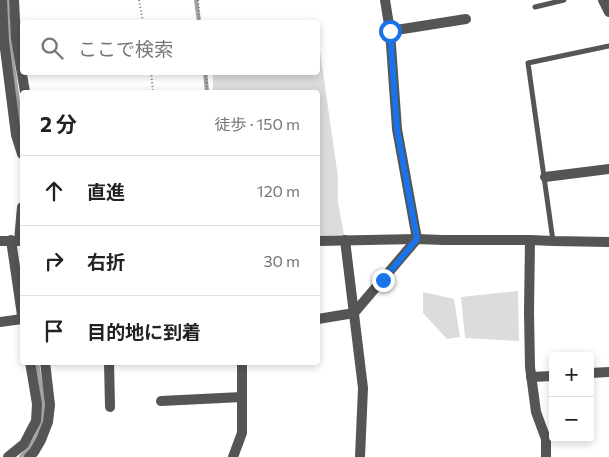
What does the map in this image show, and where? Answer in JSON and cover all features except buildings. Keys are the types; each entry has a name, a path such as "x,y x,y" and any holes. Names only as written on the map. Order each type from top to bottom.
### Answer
{"street":[{"path":"2,0 4,41 16,134 20,147"},
{"path":"14,0 16,39 20,63"},
{"path":"385,0 390,31 397,129 417,239"},
{"path":"603,0 609,12"},
{"path":"390,31 466,19"},
{"path":"22,75 25,90"},
{"path":"545,177 609,169"},
{"path":"20,215 13,241 20,300"},
{"path":"320,319 354,313 417,239"},
{"path":"320,241 417,239 609,242"},
{"path":"345,240 363,388 360,457"},
{"path":"530,240 530,367 536,412 546,439 546,457"},
{"path":"0,322 20,317"},
{"path":"8,457 24,444 36,421 37,404 30,365"},
{"path":"29,457 41,440 48,422 50,405 45,365"},
{"path":"109,365 110,407"},
{"path":"233,457 242,432 242,365"},
{"path":"594,373 609,372"},
{"path":"531,377 549,376"},
{"path":"161,401 242,397"}],"lane":[{"path":"535,7 564,0"},
{"path":"553,241 528,64 609,46"}],"path":[{"path":"139,0 143,20"},
{"path":"198,0 200,20"},
{"path":"151,75 153,90"},
{"path":"206,75 208,90"}],"shaded area":[{"path":"320,51 338,177 338,202 344,235 320,236 320,90 213,90 213,75 320,75"},
{"path":"518,291 519,341 465,338 461,297"},
{"path":"423,292 454,299 460,337 447,339 423,313"}],"waterway":[{"path":"7,0 10,42 20,116"},
{"path":"196,0 199,20"},
{"path":"205,75 207,90"},
{"path":"21,457 37,434 43,412 37,365"}],"route":[{"path":"383,280 417,239 397,129 390,31"}]}
